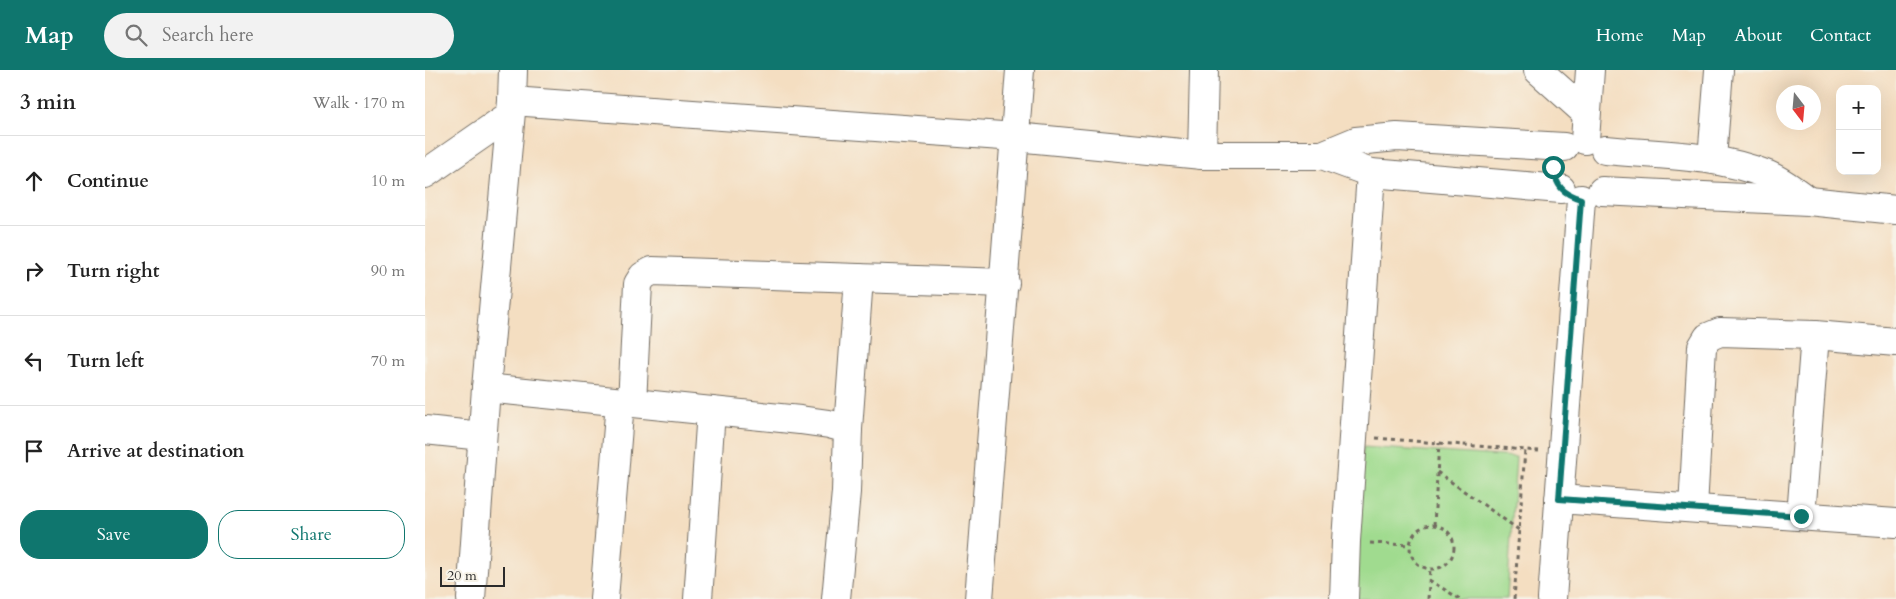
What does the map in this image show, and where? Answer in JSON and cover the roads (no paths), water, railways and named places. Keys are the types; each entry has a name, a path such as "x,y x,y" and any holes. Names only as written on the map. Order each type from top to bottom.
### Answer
{"street":[{"path":"471,599 482,436 513,70"},
{"path":"979,599 1005,283 1020,70"},
{"path":"1202,155 1205,70"},
{"path":"1538,70 1585,138 1611,160 1612,171 1609,182 1581,193 1555,179 1553,167 1556,156 1585,138"},
{"path":"1585,138 1590,70"},
{"path":"1712,159 1719,70"},
{"path":"425,174 511,108 1016,137 1202,155 1321,155 1371,173 1581,193 1808,201 1896,210"},
{"path":"1321,155 1356,142 1397,137 1585,138 1712,159 1768,176 1788,186 1808,201"},
{"path":"1343,599 1371,173"},
{"path":"1552,599 1581,193"},
{"path":"604,599 637,284 643,276 652,272 1005,283"},
{"path":"836,599 846,492 848,430 859,278"},
{"path":"1693,508 1702,347 1708,338 1720,332 1815,335 1896,342"},
{"path":"1801,516 1815,335"},
{"path":"486,388 829,424 848,430"},
{"path":"698,599 711,411"},
{"path":"425,430 482,436"},
{"path":"1559,499 1896,523"}]}
